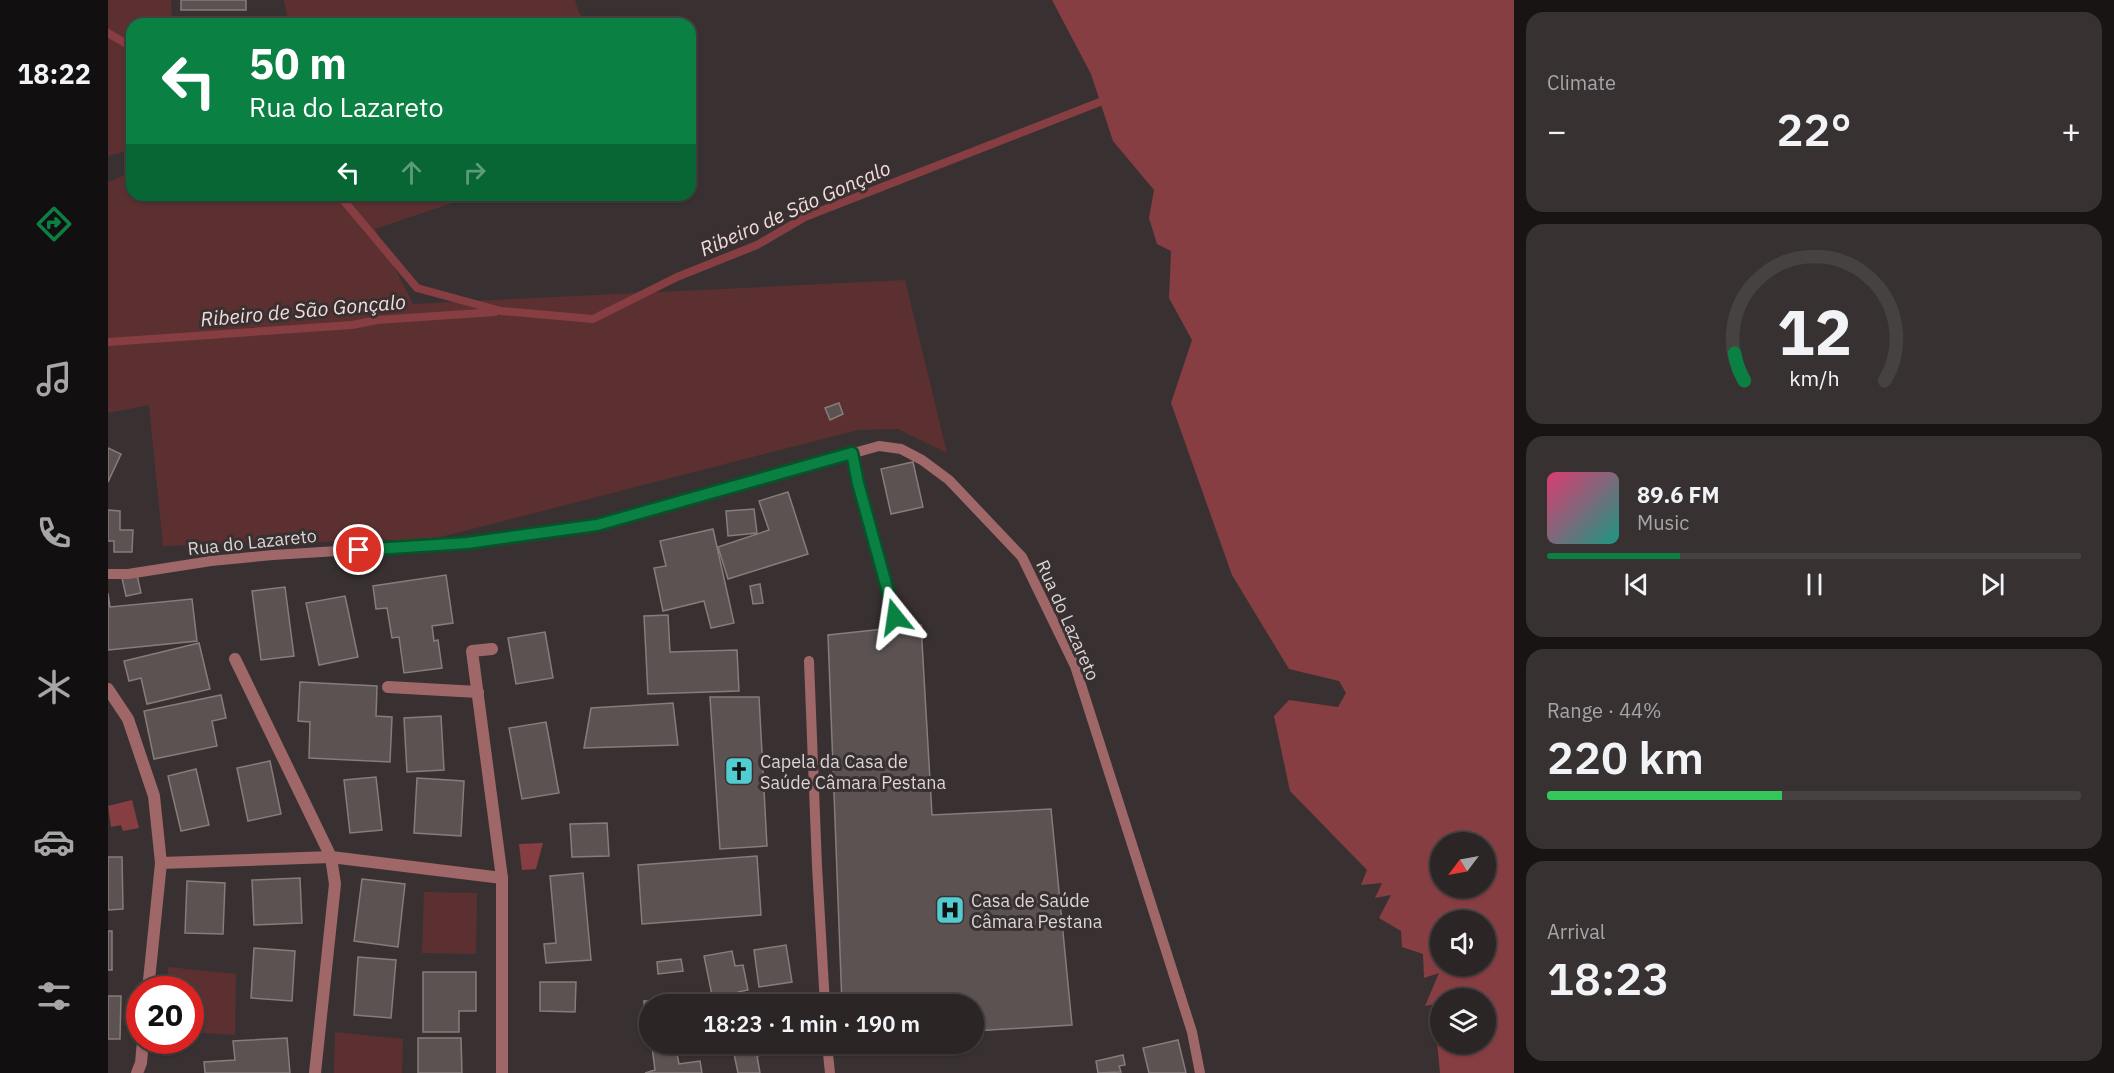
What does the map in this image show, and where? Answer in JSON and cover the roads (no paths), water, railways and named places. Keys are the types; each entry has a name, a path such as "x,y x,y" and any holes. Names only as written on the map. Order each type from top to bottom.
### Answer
{"street":[{"path":"492,649 472,651 502,878 502,1073"},
{"path":"234,658 332,857 335,884 315,1073"},
{"path":"388,687 478,692"},
{"path":"108,689 128,719 154,796 161,863 149,976"},
{"path":"161,863 332,857 502,878"},
{"path":"137,1073 142,1054"}],"lane":[{"name":"Rua do Lazareto","path":"108,574 128,574 211,561 273,555 467,543 597,525 879,446 901,449 922,460 949,480 1022,557 1075,666 1192,1032 1200,1073"},
{"path":"852,453 858,483 895,617"},
{"path":"809,661 816,866 824,994"},
{"path":"829,1054 830,1073"}],"waterway":[{"name":"Ribeiro de São Gonçalo","path":"108,33 126,44"},
{"name":"Ribeiro de São Gonçalo","path":"344,201 417,288 501,311 593,319 677,277 757,245 805,217 1100,102"},
{"name":"Ribeiro de São Gonçalo","path":"108,342 352,325 377,320 495,312"}],"place":[{"name":"Capela da Casa de Saúde Câmara Pestana","path":"739,771"},
{"name":"Casa de Saúde Câmara Pestana","path":"950,910"}]}
